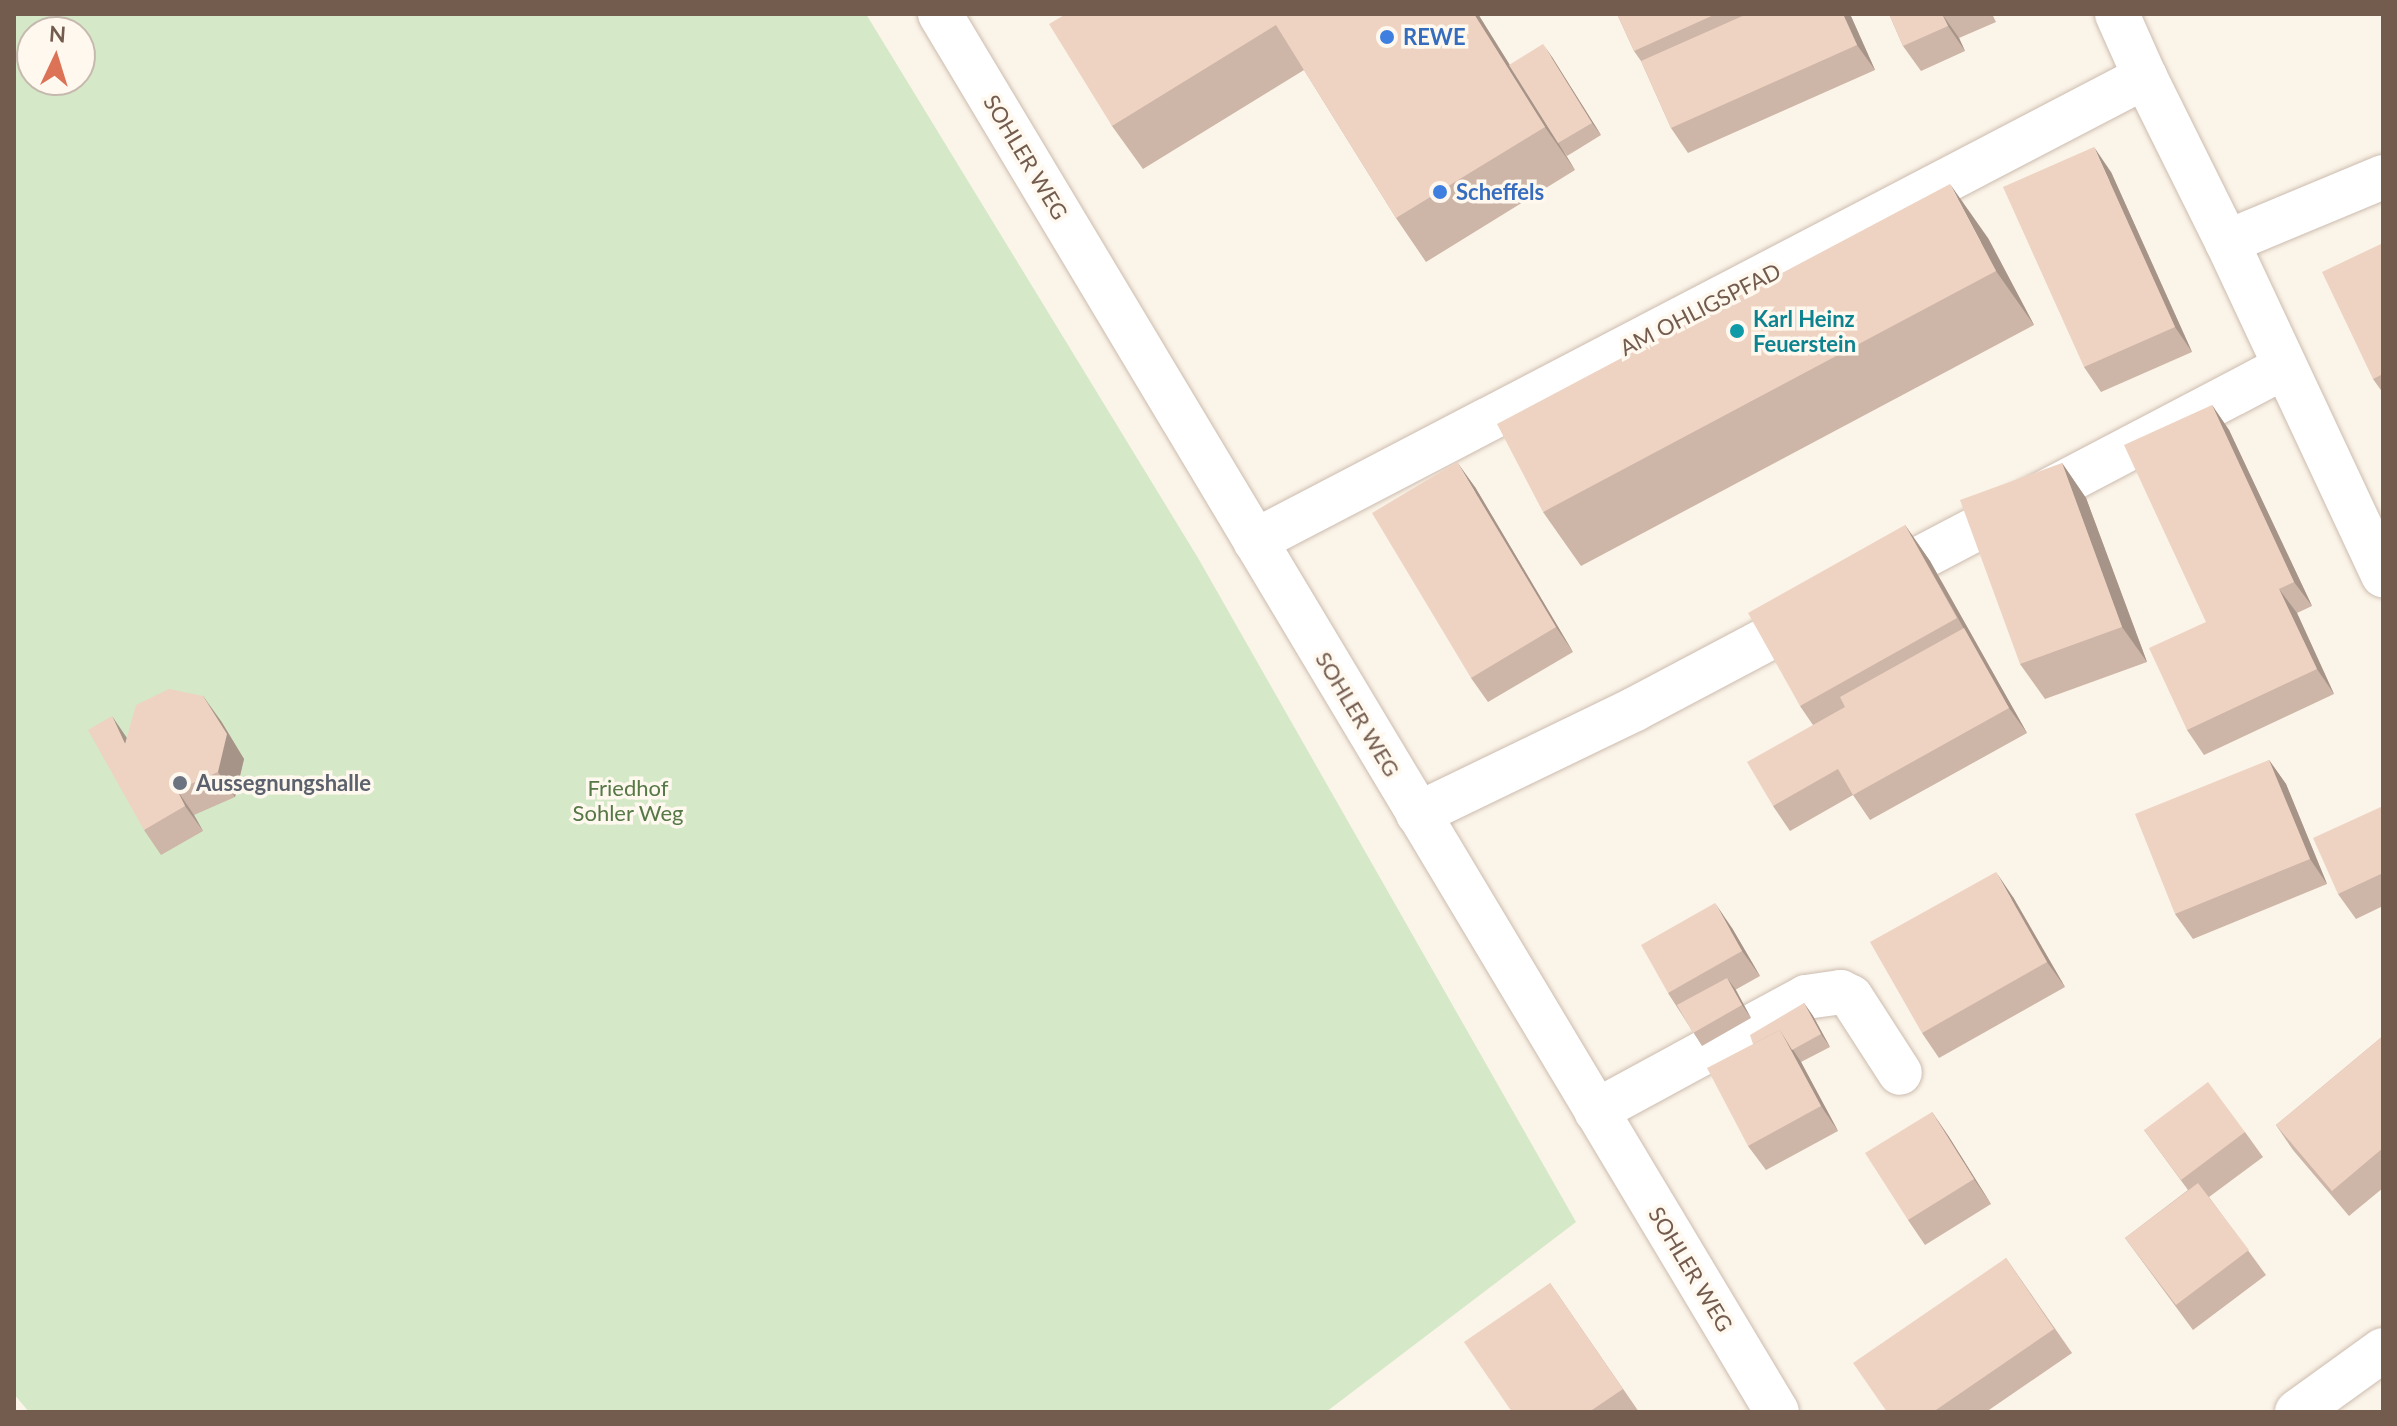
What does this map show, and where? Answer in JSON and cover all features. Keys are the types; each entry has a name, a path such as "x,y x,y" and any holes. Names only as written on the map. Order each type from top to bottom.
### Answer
{"street":[{"name":"SOHLER WEG","path":"940,14 1777,1412"},
{"path":"2117,14 2383,575"},
{"name":"AM OHLIGSPFAD","path":"1255,541 2145,77"},
{"path":"2227,242 2383,177"},
{"path":"1418,814 1635,709 2284,367"},
{"path":"1596,1111 1806,997 1841,992 1851,997 1900,1073"},
{"path":"2297,1412 2383,1350"}],"green space":[{"name":"Friedhof Sohler Weg","path":"14,14 866,14 1198,558 1576,1222 1326,1412 29,1412 14,1394"}],"building":[{"path":"1066,14 1474,14 1545,127 1396,218 1276,25 1112,126 1049,24"},
{"path":"1617,14 1716,14 1634,51"},
{"path":"1747,14 1843,14 1857,45 1671,128 1641,61"},
{"path":"1889,14 1942,14 1948,26 1903,46"},
{"path":"1543,44 1592,123 1558,143 1509,65"},
{"path":"2094,147 2175,327 2084,367 2003,187"},
{"path":"1950,184 1996,271 1543,512 1497,424"},
{"path":"2383,243 2383,374 2373,379 2322,272"},
{"path":"2212,405 2294,582 2279,589 2317,669 2187,730 2149,648 2206,622 2124,445"},
{"path":"1457,462 1556,627 1471,678 1372,513"},
{"path":"2062,463 2122,627 2020,664 1960,500"},
{"path":"1905,525 1957,618 1800,706 1748,613"},
{"path":"1964,628 2009,708 1853,795 1838,769 1773,806 1747,762 1845,707 1840,697"},
{"name":"Aussegnungshalle","path":"169,689 203,696 227,734 218,772 177,790 185,806 144,830 88,730 112,716 125,744 136,705"},
{"path":"2269,760 2310,859 2175,914 2135,814"},
{"path":"2383,806 2383,873 2338,894 2313,838"},
{"path":"1996,872 2047,962 1922,1033 1870,942"},
{"path":"1715,903 1742,951 1668,993 1641,945"},
{"path":"1727,978 1742,1005 1693,1033 1677,1005"},
{"path":"1804,1003 1821,1034 1792,1050 1780,1030 1753,1044 1750,1035"},
{"path":"1780,1030 1821,1106 1748,1146 1707,1068"},
{"path":"2383,1036 2383,1148 2332,1191 2276,1125"},
{"path":"2208,1082 2245,1132 2181,1180 2144,1130"},
{"path":"1932,1112 1974,1179 1908,1220 1865,1153"},
{"path":"2198,1183 2249,1250 2176,1305 2125,1238"},
{"path":"2006,1258 2054,1329 1933,1412 1887,1412 1853,1363"},
{"path":"1550,1283 1623,1389 1589,1412 1512,1412 1464,1342"}],"place":[{"name":"REWE","path":"1387,37"},
{"name":"Scheffels","path":"1440,192"},
{"name":"Karl Heinz Feuerstein","path":"1737,331"},
{"name":"Aussegnungshalle","path":"180,783"}]}
